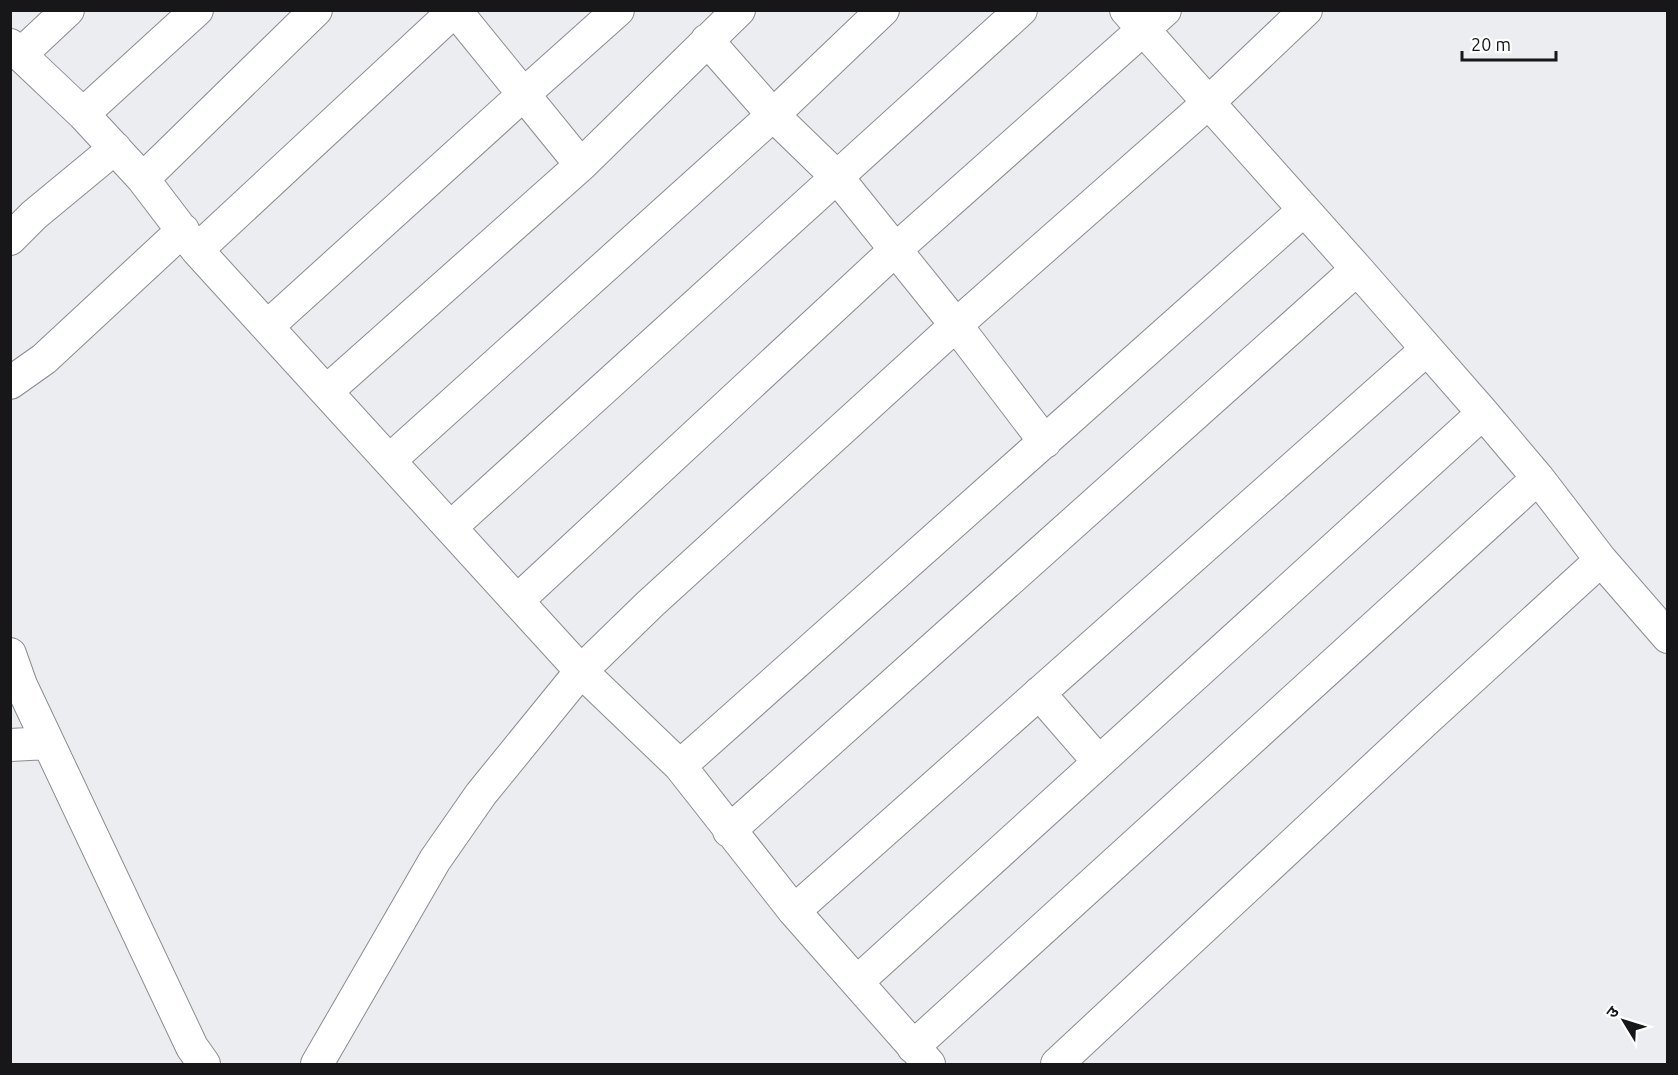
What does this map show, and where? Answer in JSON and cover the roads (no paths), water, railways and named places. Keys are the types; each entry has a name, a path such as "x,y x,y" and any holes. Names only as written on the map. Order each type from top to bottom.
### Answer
{"street":[{"path":"68,10 15,50 83,114 115,148 143,179 190,240 581,671 680,766 794,911 921,1056 1538,478"},
{"path":"83,114 197,10"},
{"path":"143,179 316,10"},
{"path":"268,326 618,10"},
{"path":"327,391 580,165 740,10"},
{"path":"390,460 773,115 883,10"},
{"path":"451,527 1021,10"},
{"path":"317,1065 435,860 481,794 581,671 658,596 956,325 1208,103 1306,10"},
{"path":"10,383 44,359 190,240 455,11 580,165"},
{"path":"518,600 1145,17 1208,103 1483,414 1538,478 1601,560 1668,637"},
{"path":"707,40 773,115 837,177 956,325 1045,442"},
{"path":"10,239 34,215 115,148"},
{"path":"680,766 1304,210"},
{"path":"729,831 1357,269"},
{"path":"794,911 1427,349"},
{"path":"857,982 1483,414"},
{"path":"1057,1065 1427,719 1601,560"},
{"path":"10,654 21,685 192,1047 204,1065"},
{"path":"1039,693 1098,761 1097,763"},
{"path":"10,745 48,742"}]}
